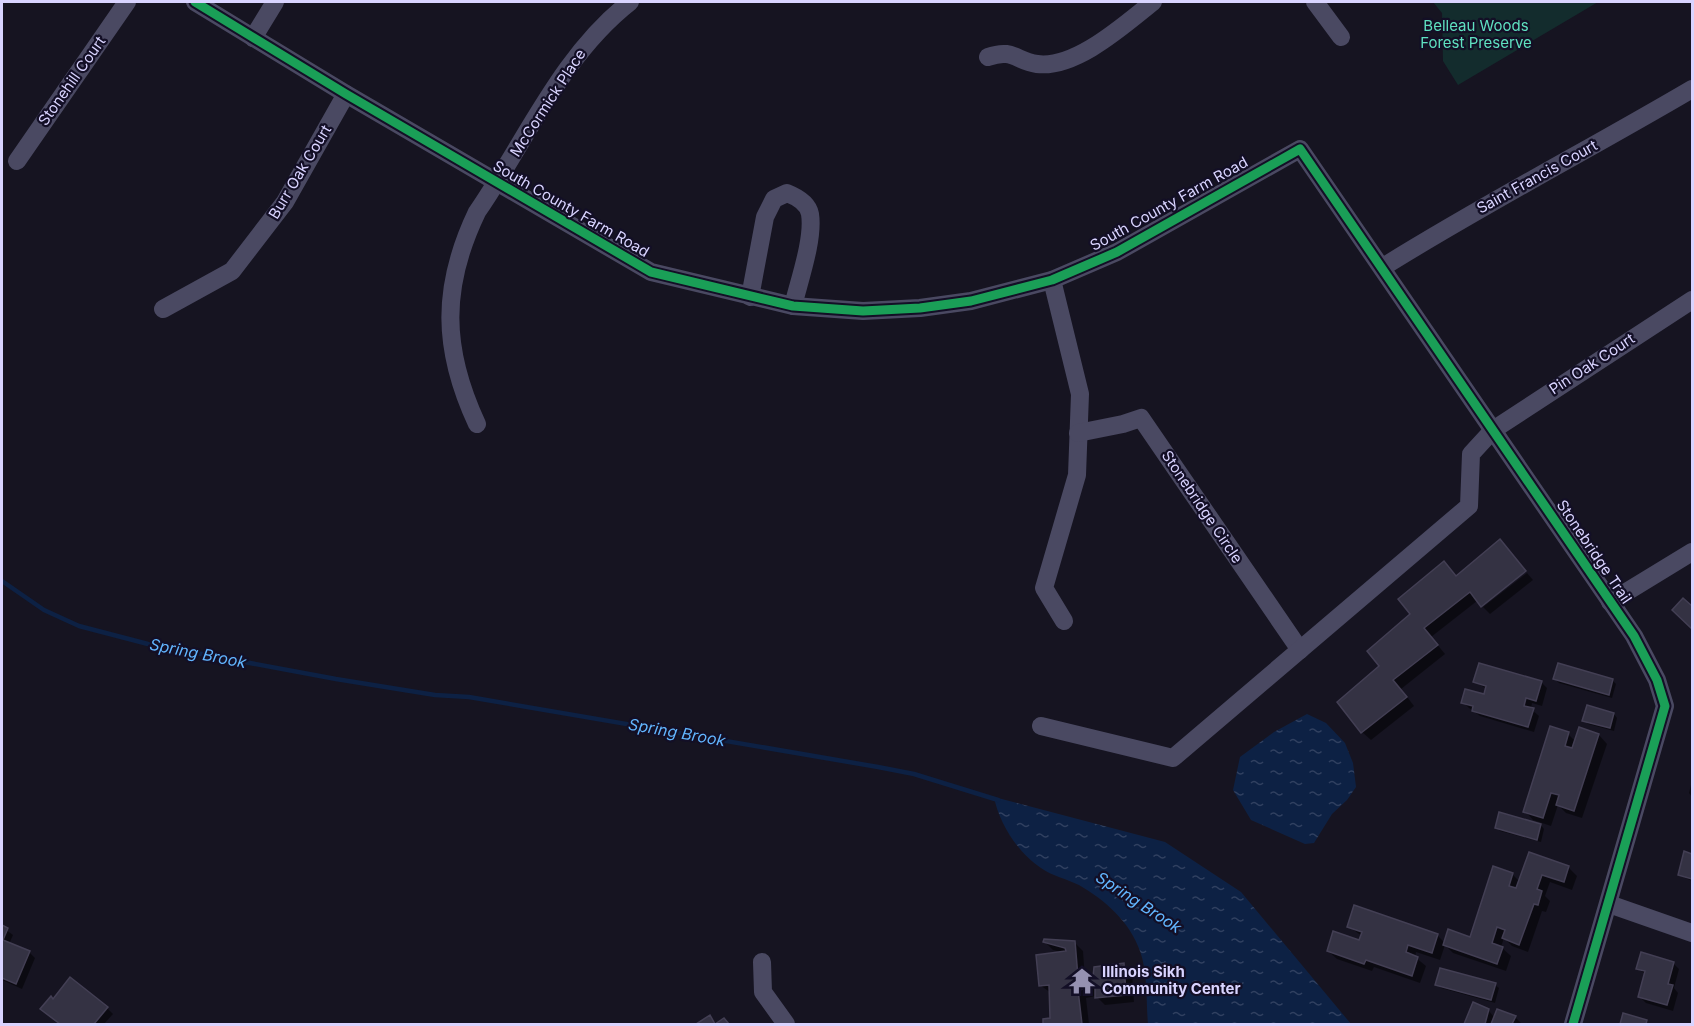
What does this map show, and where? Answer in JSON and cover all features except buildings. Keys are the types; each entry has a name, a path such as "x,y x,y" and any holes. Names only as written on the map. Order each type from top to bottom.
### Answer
{"street":[{"name":"Stonehill Court","path":"17,161 127,2"},
{"name":"South County Farm Road","path":"195,2 497,184 651,272 793,306 863,311 920,308 981,299 1052,280 1117,252 1300,149"},
{"path":"253,38 275,2"},
{"name":"McCormick Place","path":"477,424 458,379 452,349 450,297 465,239 477,212 497,184 577,54 603,25 630,2"},
{"path":"988,57 999,53 1012,53 1036,64 1065,59 1091,48 1153,2"},
{"path":"1315,2 1341,37"},
{"name":"Saint Francis Court","path":"1383,267 1487,203 1592,148 1692,89"},
{"name":"Burr Oak Court","path":"163,309 232,271 285,202 346,94"},
{"name":"Stonebridge Trail","path":"1300,149 1383,267 1610,602 1644,654 1665,706 1573,1024"},
{"path":"750,297 765,217 774,199 787,193 801,199 810,213 808,241 793,306"},
{"path":"1052,280 1080,394 1077,475 1044,588 1064,621"},
{"name":"Pin Oak Court","path":"1493,430 1692,300"},
{"name":"Stonebridge Circle","path":"1078,433 1141,418 1300,651"},
{"path":"1041,726 1173,758 1469,506 1472,454 1493,430"},
{"path":"1610,602 1692,552"},
{"path":"1608,903 1692,933"},
{"path":"762,962 764,992 786,1024"}],"green space":[{"name":"Belleau Woods Forest Preserve","path":"1433,2 1598,2 1458,85 1443,61 1442,13"}],"water":[{"path":"1307,714 1326,723 1345,743 1353,763 1356,787 1347,800 1332,814 1314,843 1305,844 1251,820 1233,790 1240,757 1274,732"},
{"path":"994,797 1165,842 1241,892 1351,1024 1148,1024 1144,969 1136,940 1130,931 1116,913 1098,898 1079,885 1045,871 1033,862 1017,846 1005,827"}],"waterway":[{"name":"Spring Brook","path":"2,581 44,610 79,626 148,644 336,679 435,695 469,697 878,767 914,774 998,800"}],"cycle path":[{"path":"195,2 346,94 651,272 793,306 863,311 920,308 971,301 1052,280 1117,252 1300,149 1634,636 1657,680 1665,706 1573,1024"}],"place":[{"name":"Illinois Sikh Community Center","path":"1082,981"}]}
